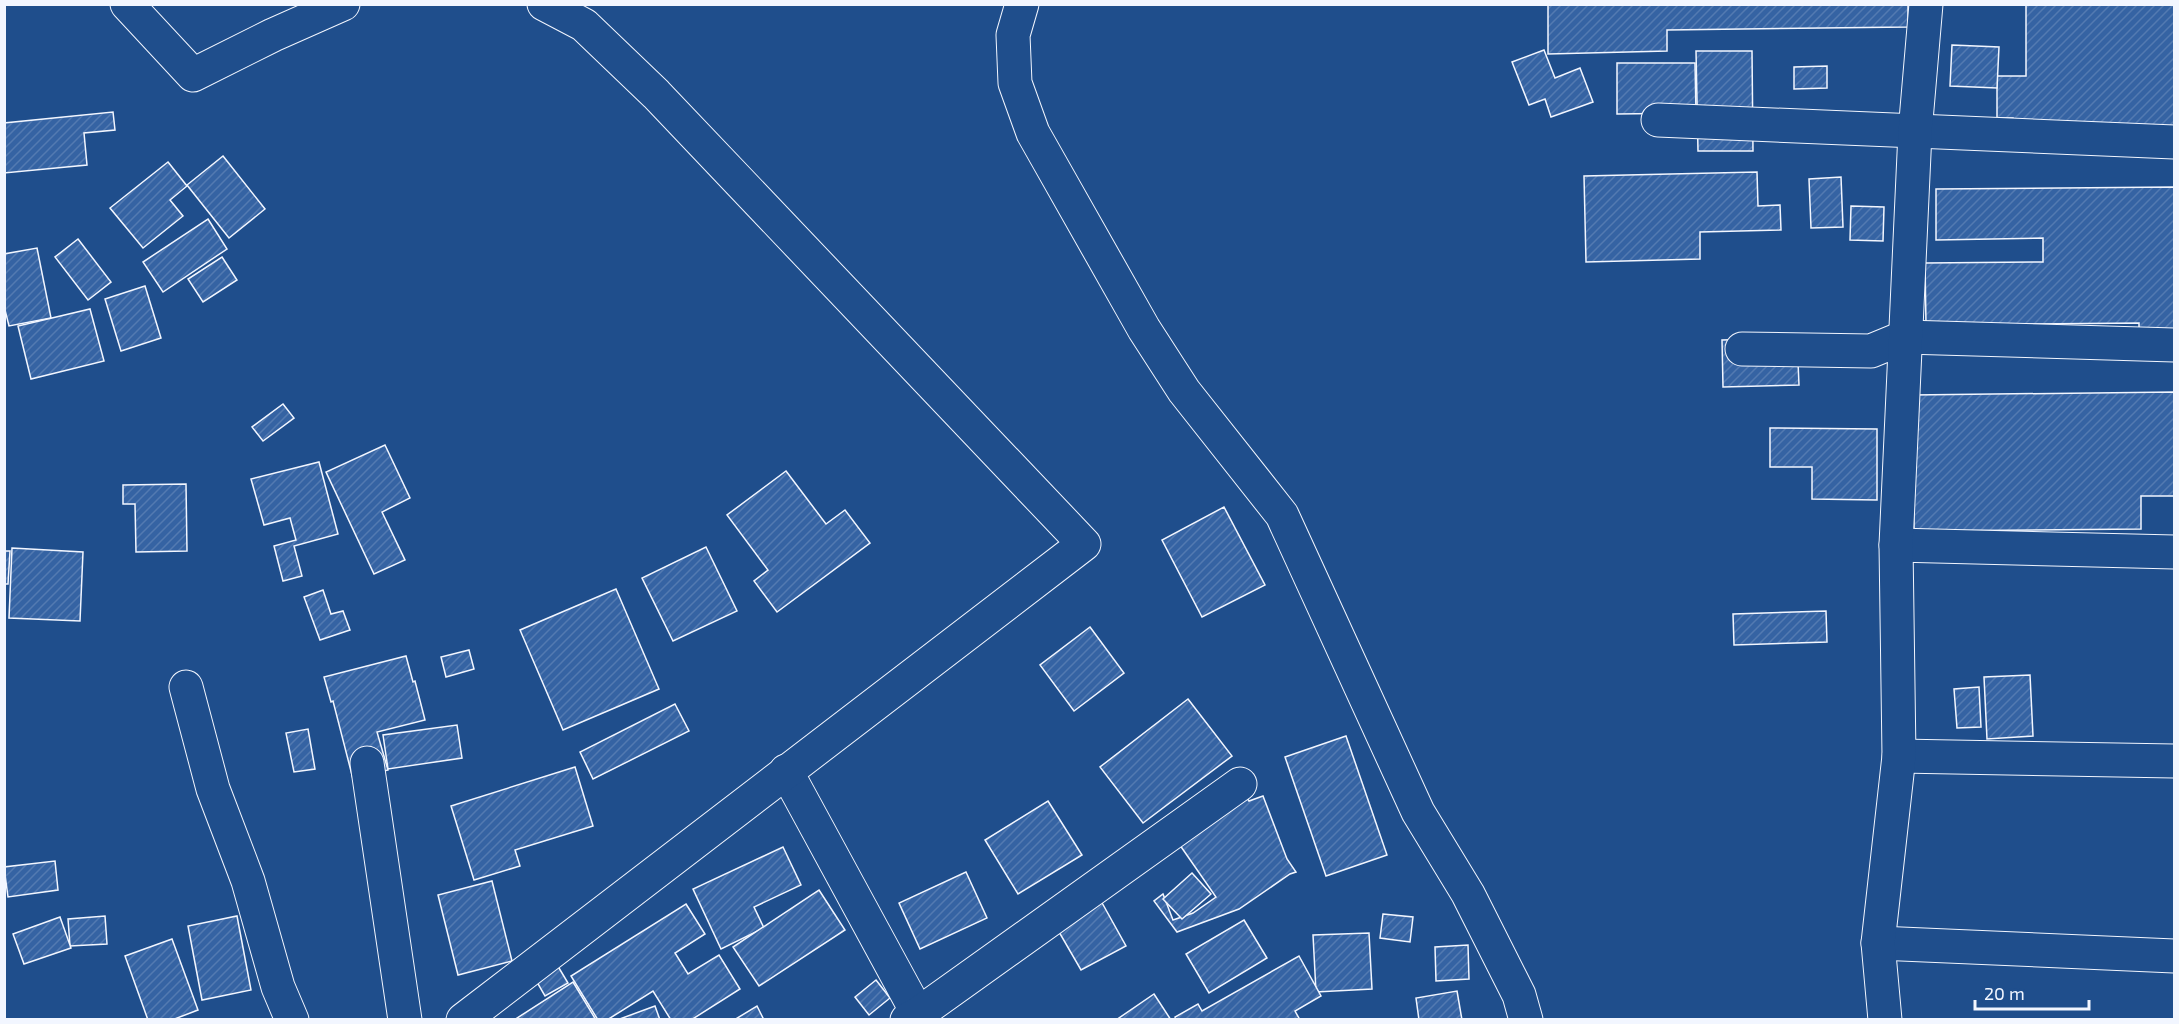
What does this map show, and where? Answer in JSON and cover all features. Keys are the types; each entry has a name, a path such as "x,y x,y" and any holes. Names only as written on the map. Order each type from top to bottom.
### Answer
{"street":[{"path":"127,4 193,75 273,35 343,4"},
{"path":"464,1020 1084,544 656,94 584,25 544,4"},
{"path":"1022,4 1013,35 1015,83 1033,133 1144,329 1179,382 1282,515 1418,812 1468,894 1519,995 1526,1020"},
{"path":"1885,1020 1878,943 1899,756 1896,545 1916,132 1926,4"},
{"path":"1658,120 2175,142"},
{"path":"1742,349 1871,351 1905,337 2175,345"},
{"path":"1896,545 2175,552"},
{"path":"186,687 213,789 248,881 278,987 292,1020"},
{"path":"1899,756 2175,761"},
{"path":"368,763 405,1020"},
{"path":"786,771 913,1017 1240,784"},
{"path":"1878,943 2175,956"}],"building":[{"path":"1548,4 1908,4 1908,27 1667,30 1667,51 1548,54"},
{"path":"2026,4 2174,4 2174,150 2013,151 2013,118 1997,118 1997,76 2026,76"},
{"path":"1952,45 1999,47 1997,88 1950,86"},
{"path":"1544,50 1555,78 1580,68 1593,102 1551,117 1545,99 1529,105 1512,62"},
{"path":"1696,51 1752,51 1753,151 1698,151"},
{"path":"1617,63 1695,63 1696,113 1617,114"},
{"path":"1827,66 1827,88 1794,89 1794,67"},
{"path":"113,112 115,130 84,133 87,165 4,173 4,123"},
{"path":"223,156 265,209 229,238 187,185"},
{"path":"168,162 187,186 170,200 183,216 143,248 110,208"},
{"path":"1757,172 1758,206 1780,205 1781,230 1700,232 1700,259 1586,262 1584,176"},
{"path":"1841,177 1843,227 1811,228 1809,179"},
{"path":"2174,187 2174,358 2139,358 2139,323 1926,325 1925,263 2043,262 2043,238 1936,240 1936,189"},
{"path":"1851,206 1884,207 1883,241 1850,240"},
{"path":"208,219 227,249 163,292 143,262"},
{"path":"78,239 111,282 88,300 55,257"},
{"path":"37,248 51,318 9,326 4,306 4,254"},
{"path":"222,257 237,280 203,302 188,279"},
{"path":"145,286 161,338 121,351 105,299"},
{"path":"90,309 104,361 31,379 18,326"},
{"path":"1797,338 1799,385 1723,387 1722,340"},
{"path":"2174,392 2174,496 2141,496 2141,529 1914,531 1912,395"},
{"path":"283,404 294,418 263,441 252,427"},
{"path":"1770,428 1877,429 1877,500 1812,499 1812,467 1770,467"},
{"path":"385,445 410,498 382,512 405,560 374,574 326,472"},
{"path":"319,462 338,534 294,546 302,576 283,581 274,546 296,540 290,518 264,525 251,479"},
{"path":"786,471 826,524 845,510 870,543 777,612 754,581 768,570 727,515"},
{"path":"186,484 187,551 136,552 135,504 123,504 123,485"},
{"path":"1224,507 1265,585 1202,617 1162,540"},
{"path":"706,547 737,611 673,641 642,578"},
{"path":"12,548 83,552 80,621 9,618"},
{"path":"4,551 10,551 8,584 4,584"},
{"path":"616,589 659,689 563,730 520,630"},
{"path":"323,590 331,614 343,611 350,630 320,640 304,597"},
{"path":"1826,611 1827,642 1734,645 1733,614"},
{"path":"1090,627 1124,673 1074,711 1040,665"},
{"path":"469,650 474,669 446,677 441,657"},
{"path":"406,656 425,720 377,732 388,770 353,779 333,701 331,702 324,677"},
{"path":"2030,675 2033,736 1987,739 1984,677"},
{"path":"1979,687 1981,727 1957,728 1954,689"},
{"path":"1188,699 1232,756 1143,823 1100,767"},
{"path":"675,704 689,731 593,779 580,752"},
{"path":"457,725 462,758 388,769 383,735"},
{"path":"308,729 315,769 294,772 286,733"},
{"path":"1346,736 1387,855 1326,876 1285,757"},
{"path":"575,767 593,826 515,850 520,866 474,880 451,806"},
{"path":"1236,782 1249,801 1263,796 1287,859 1296,872 1239,909 1177,932 1154,901 1163,894 1173,920 1193,913 1216,897 1175,838"},
{"path":"1048,801 1082,855 1018,894 985,840"},
{"path":"783,847 801,885 754,907 764,928 721,949 693,889"},
{"path":"55,861 58,890 8,897 4,867"},
{"path":"966,872 987,918 920,949 899,903"},
{"path":"1192,873 1211,894 1182,919 1163,899"},
{"path":"492,881 512,961 458,975 438,895"},
{"path":"819,890 845,930 759,986 733,947"},
{"path":"1101,901 1126,946 1081,970 1055,925"},
{"path":"686,904 705,934 675,953 688,974 719,955 740,989 691,1020 671,1020 653,991 607,1020 598,1020 571,976"},
{"path":"1383,914 1413,917 1410,942 1380,938"},
{"path":"105,916 107,944 70,946 68,919"},
{"path":"237,916 251,990 202,1000 188,926"},
{"path":"60,917 71,948 24,964 13,934"},
{"path":"1244,920 1267,958 1209,993 1186,954"},
{"path":"1369,933 1372,989 1316,992 1313,935"},
{"path":"172,939 198,1010 172,1020 148,1020 125,956"},
{"path":"1468,945 1469,979 1436,981 1435,947"},
{"path":"1299,956 1321,996 1295,1011 1300,1020 1176,1020 1175,1017 1198,1004 1202,1011"},
{"path":"556,963 568,983 545,996 534,977"},
{"path":"876,980 890,998 869,1015 855,997"},
{"path":"573,982 596,1020 514,1020"},
{"path":"1457,991 1462,1020 1419,1020 1416,998"},
{"path":"1154,994 1171,1020 1116,1020"},
{"path":"655,1006 660,1020 617,1020"},
{"path":"757,1006 764,1020 734,1020"}]}
